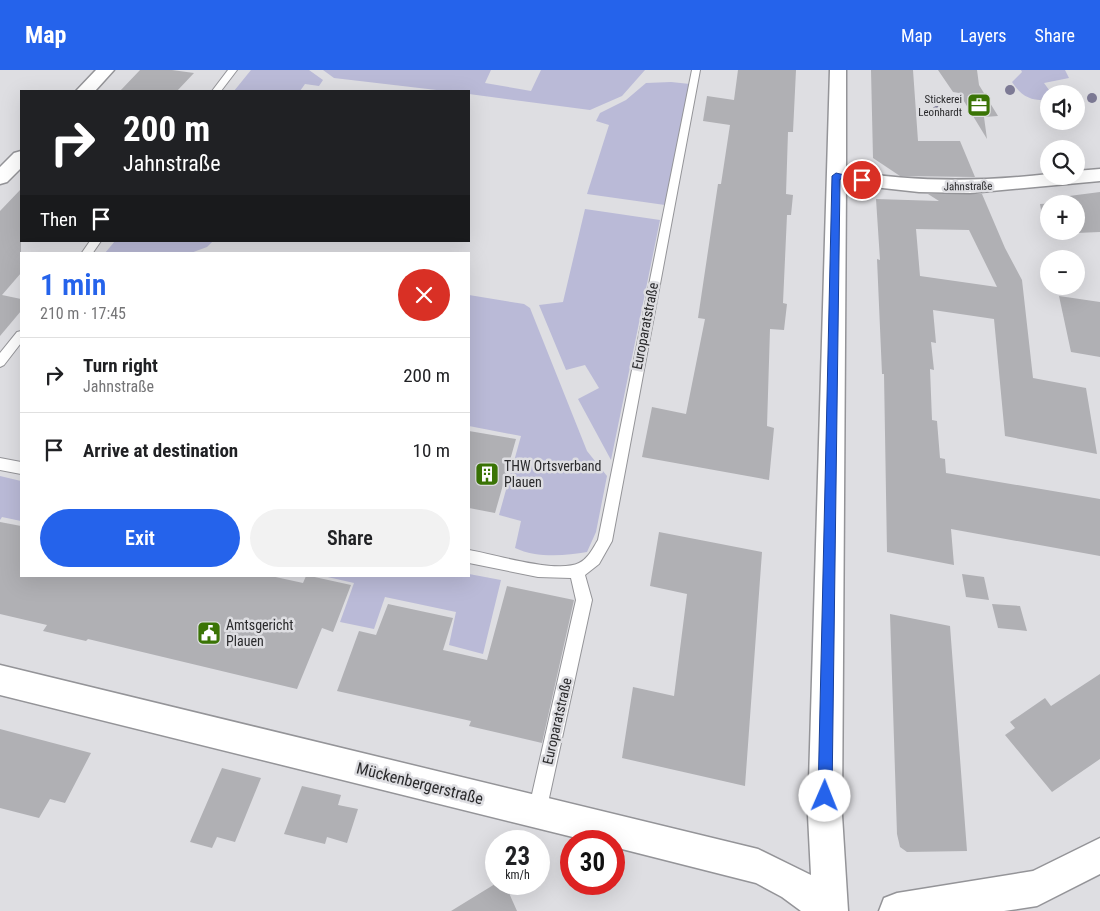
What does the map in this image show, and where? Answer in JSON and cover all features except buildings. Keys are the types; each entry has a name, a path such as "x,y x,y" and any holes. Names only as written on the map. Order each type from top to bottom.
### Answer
{"street":[{"path":"86,90 106,70"},
{"path":"828,911 824,815 838,70"},
{"path":"0,178 20,158"},
{"name":"Jahnstraße","path":"836,176 887,184 969,187 1027,184 1100,175"},
{"name":"Mückenbergerstraße","path":"0,680 758,866 791,880 828,911"},
{"path":"896,911 1037,888 1100,856"}],"lane":[{"path":"217,90 233,70"},
{"name":"Europaratstraße","path":"537,812 584,600 577,571 592,562 605,541 696,70"},
{"path":"88,252 95,242"},
{"path":"0,362 20,337"},
{"path":"0,464 20,468"},
{"path":"470,556 547,571 577,571"}],"shaded area":[{"path":"251,70 309,70 323,80 319,86 305,84 301,90 235,90"},
{"path":"323,70 491,70 485,83 531,91 541,70 645,70 622,96 590,110 470,94 470,90 436,90 334,78"},
{"path":"1021,70 1065,70 1069,78 1040,85 1040,100 1037,100 1023,95 1012,82 1022,72"},
{"path":"671,82 690,84 665,205 587,194 609,125 596,121 600,113 626,100 646,83"},
{"path":"585,209 660,220 611,460 578,399 599,388 585,365 566,370 539,305 563,302"},
{"path":"114,242 212,242 207,247 193,252 106,252"},
{"path":"470,295 524,304 530,308 587,451 607,476 596,532 587,552 541,555 515,548 521,521 499,515 521,436 470,426"},
{"path":"0,476 20,481 20,521 2,517 0,520"},
{"path":"470,574 501,580 483,654 449,645 456,612 385,597 374,629 340,622 354,583 327,577 470,577"}],"place":[{"name":"Stickerei Leonhardt","path":"979,105"},
{"name":"THW Ortsverband Plauen","path":"487,474"},
{"name":"Amtsgericht Plauen","path":"209,633"}],"route":[{"path":"825,796 836,176 862,180"}]}
